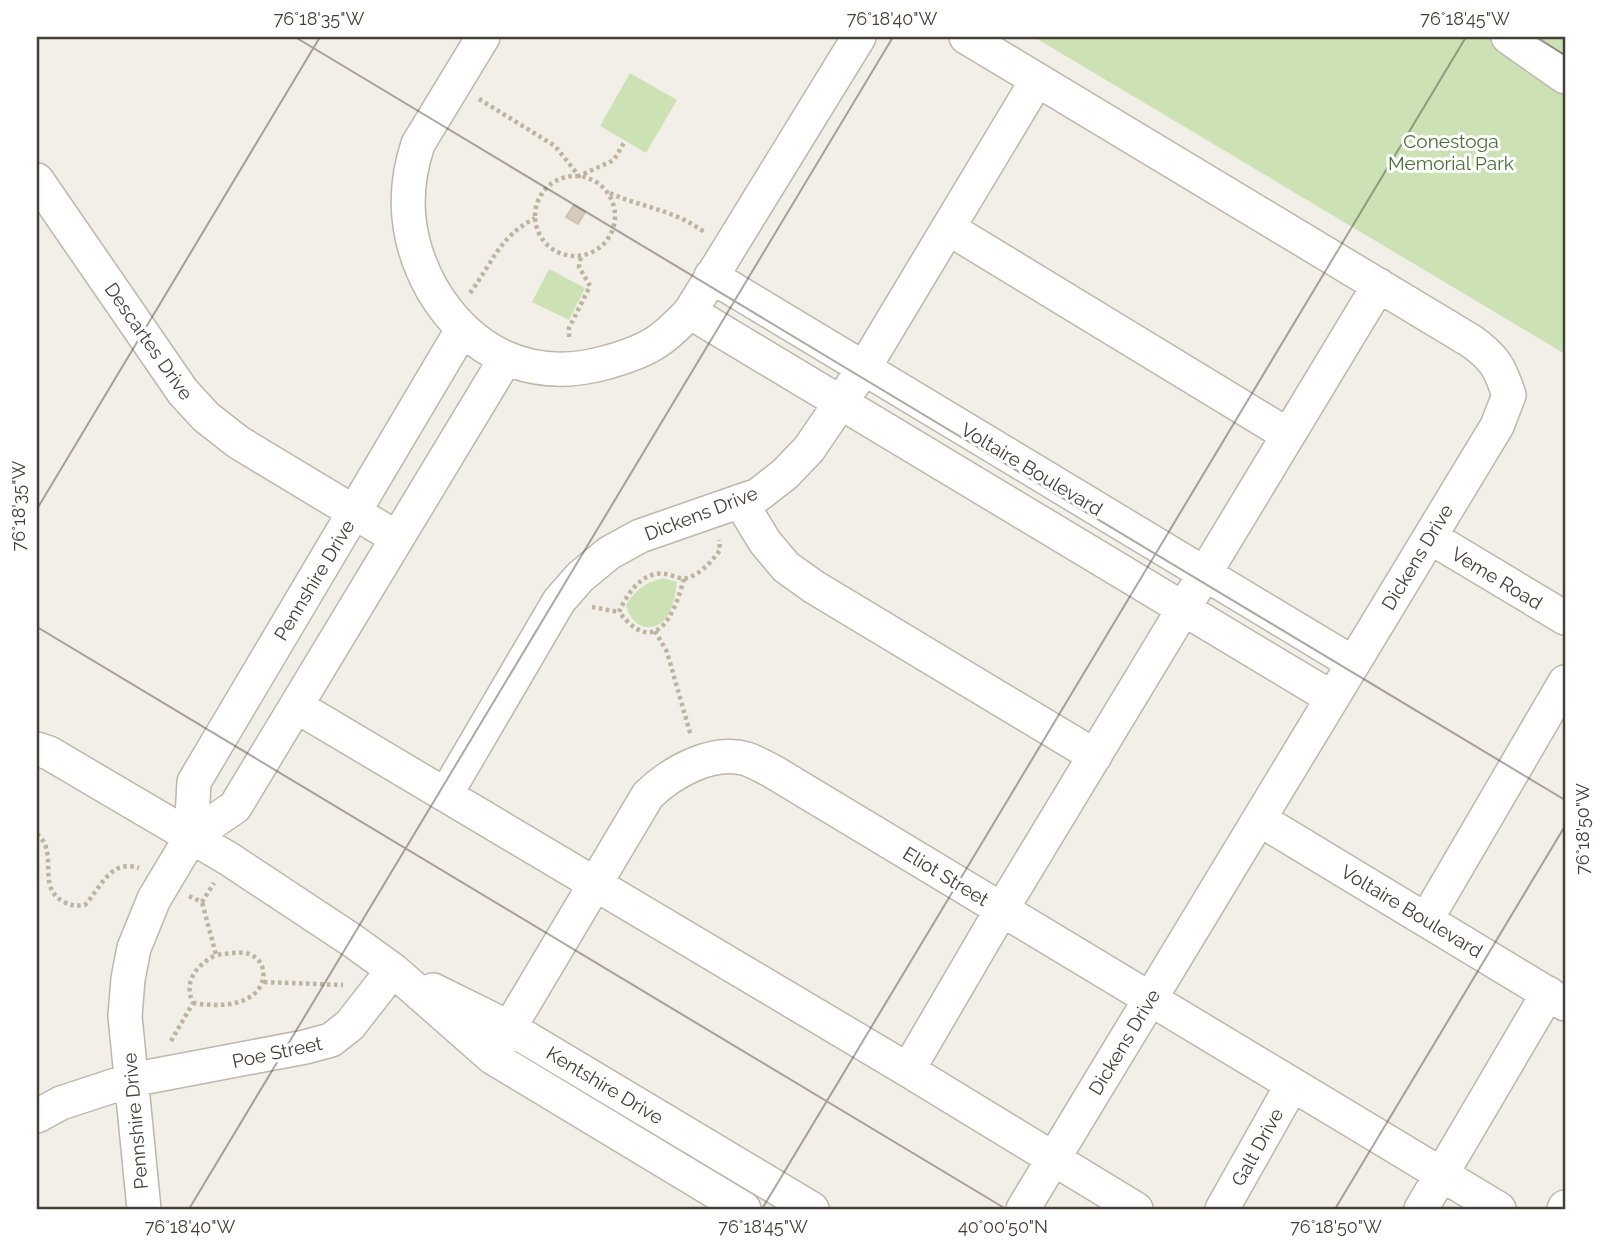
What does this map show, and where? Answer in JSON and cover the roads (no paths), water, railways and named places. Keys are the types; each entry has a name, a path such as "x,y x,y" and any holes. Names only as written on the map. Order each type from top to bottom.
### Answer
{"street":[{"path":"483,37 418,144 411,164 407,212 424,272 455,322 480,344 517,364 575,370 637,353 657,342 690,312 859,37"},
{"name":"Dickens Drive","path":"967,37 1488,353 1500,368 1510,395 1497,426 1023,1209"},
{"path":"1508,37 1565,77"},
{"name":"Dickens Drive","path":"446,794 559,601 580,578 609,553 640,536 758,495 785,474 808,449 864,368 1037,80"},
{"name":"Descartes Drive","path":"37,180 183,392 205,417 238,442 397,538"},
{"path":"948,228 1288,435"},
{"name":"Voltaire Boulevard","path":"711,276 1353,663"},
{"path":"908,1070 1002,909 1379,285"},
{"path":"690,312 1332,698"},
{"name":"Pennshire Drive","path":"191,837 194,782 354,513 455,322"},
{"name":"Pennshire Drive","path":"144,1209 125,1016 134,948 163,882 191,837 235,807 506,358"},
{"path":"740,501 765,542 786,567 804,580 1095,756"},
{"name":"Veme Road","path":"1430,537 1565,618"},
{"path":"1426,920 1565,682"},
{"path":"296,706 596,883 1136,1209"},
{"name":"Kentshire Drive","path":"37,749 49,753 229,859 393,970 492,1057 744,1209"},
{"name":"Eliot Street","path":"492,1057 648,795 666,778 698,763 725,758 746,758 1499,1209"},
{"name":"Voltaire Boulevard","path":"1259,819 1556,998"},
{"name":"Kentshire Drive","path":"393,970 508,1027 812,1209"},
{"name":"Poe Street","path":"37,1116 61,1103 131,1080 305,1048 331,1040 350,1025 393,970"},
{"path":"1421,1209 1556,998"},
{"name":"Galt Drive","path":"1222,1209 1292,1085"}],"park label":[{"name":"Conestoga Memorial Park","path":"1451,152"}]}
